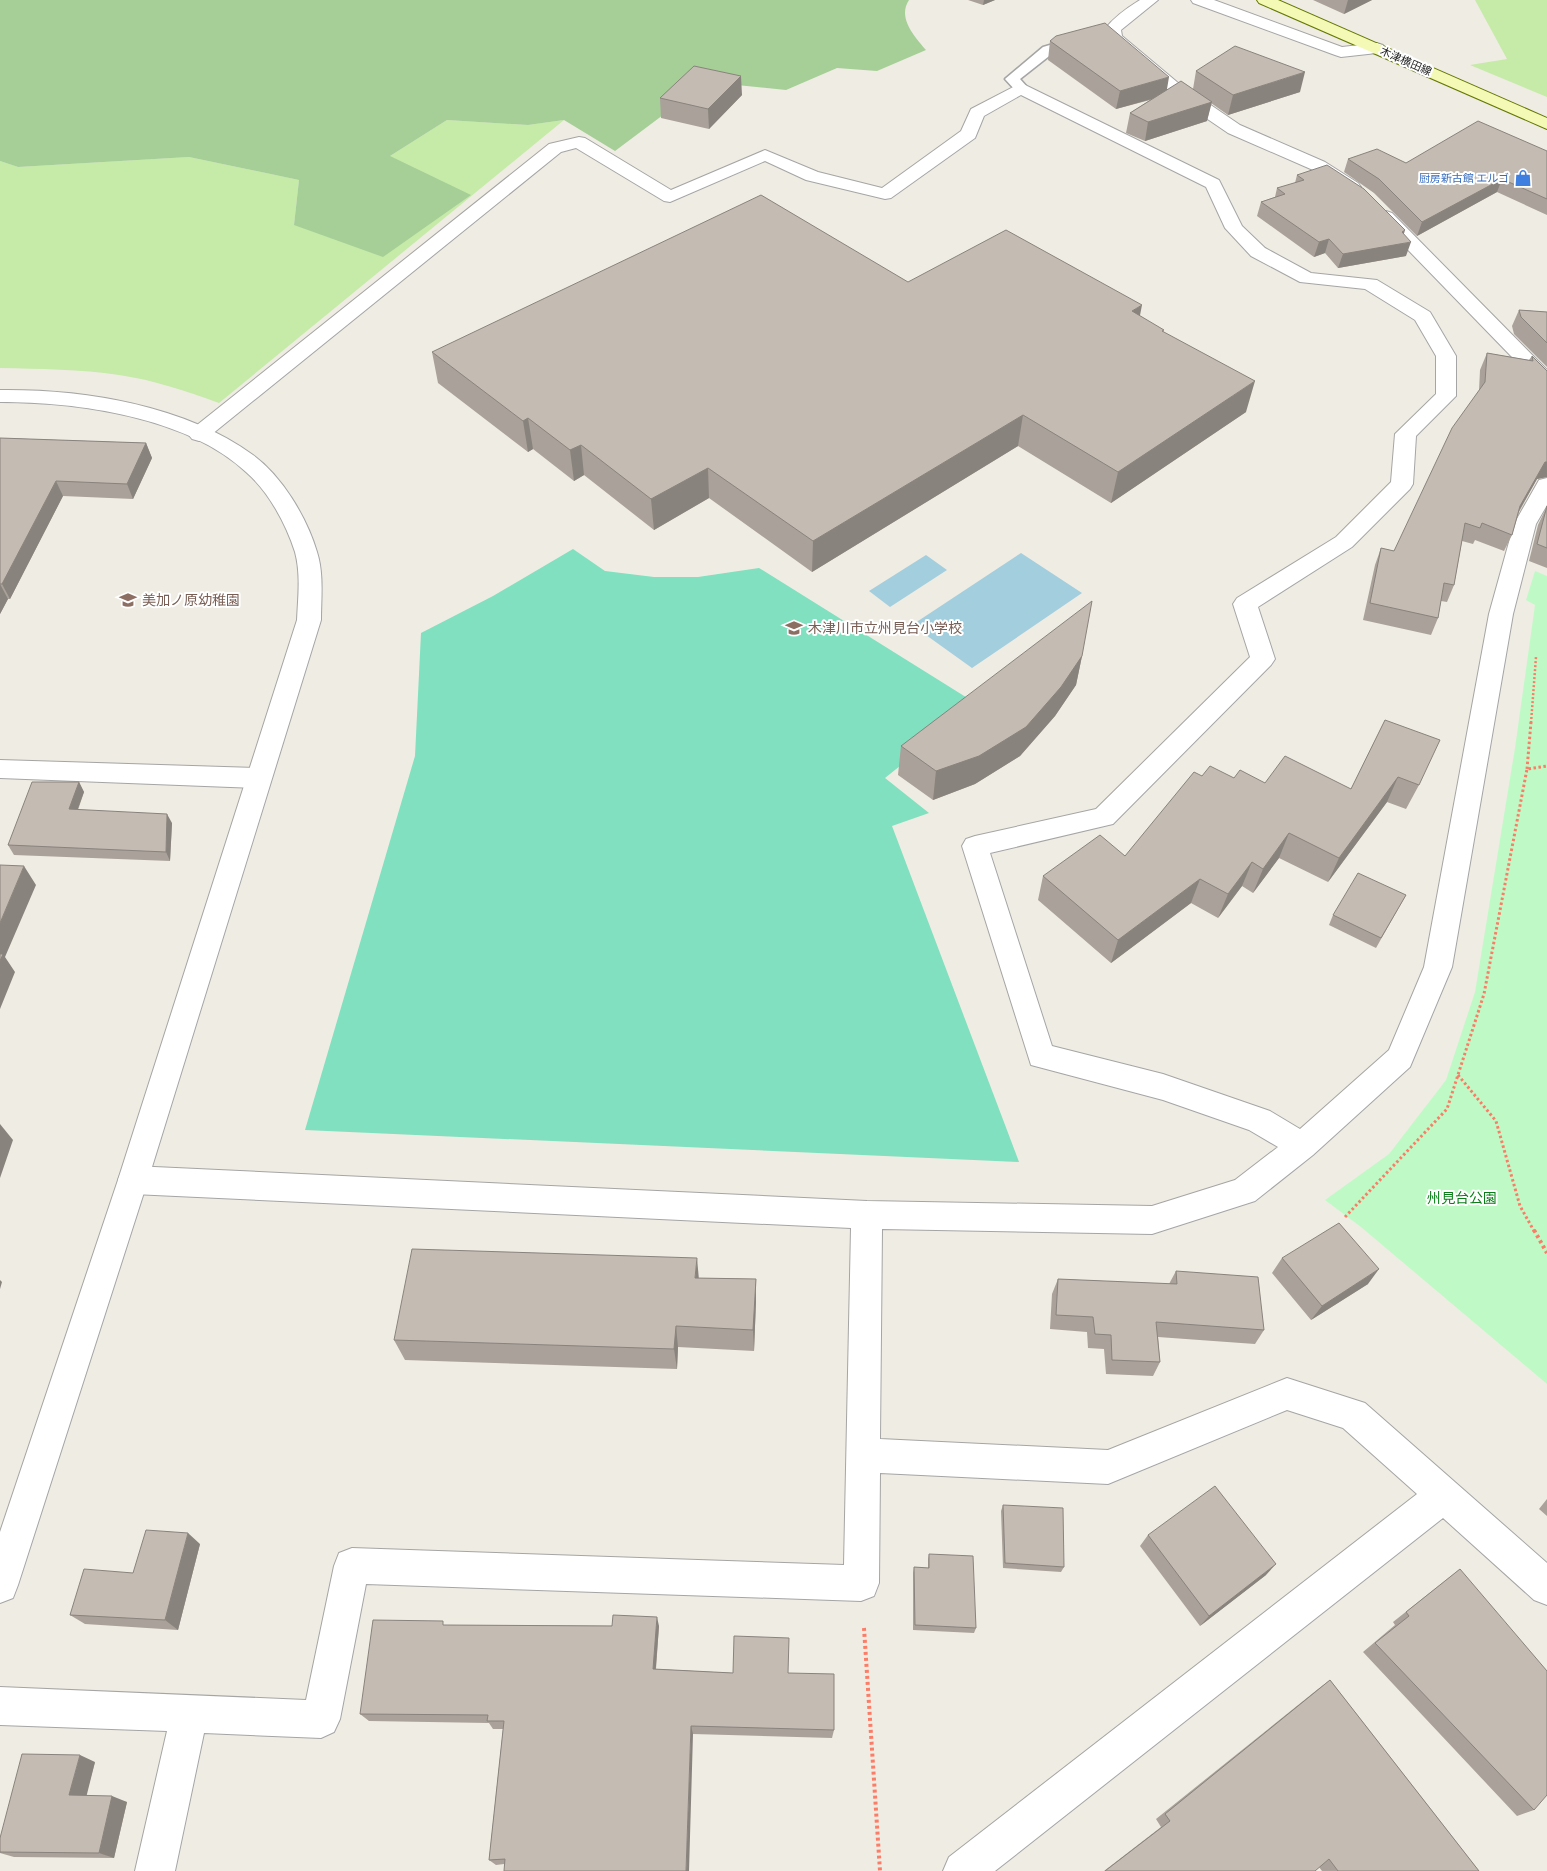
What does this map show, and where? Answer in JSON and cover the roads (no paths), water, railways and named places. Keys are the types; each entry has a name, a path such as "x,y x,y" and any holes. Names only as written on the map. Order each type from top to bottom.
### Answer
{"main road":[{"name":"木津横田線","path":"1265,0 1547,124"}],"street":[{"path":"1101,33 1150,0"},
{"path":"1199,0 1341,52 1376,48"},
{"path":"1101,33 1114,38 1171,86 1234,129 1318,166 1370,201 1547,382"},
{"path":"199,434 555,148 579,142 670,197 765,155 812,176 885,194 969,134 977,113 1021,88 1213,184 1234,228 1258,252 1307,278 1370,284 1402,302 1423,316 1446,356 1446,396 1406,434 1402,484 1344,542 1245,604 1263,659 1104,817 976,846 1041,1056 1163,1087 1259,1120 1302,1146"},
{"path":"0,396 59,398 101,404 141,413 199,434 247,461 275,490 291,519 306,552 309,582 309,620 133,1180 0,1585"},
{"path":"133,1180 867,1215 1152,1220 1244,1191 1302,1146 1400,1058 1438,967 1501,614 1525,524 1547,485"},
{"path":"0,769 258,778"},
{"path":"0,1706 320,1719 352,1566 861,1583 867,1215"},
{"path":"864,1455 1108,1467 1287,1394 1353,1415 1547,1587"},
{"path":"963,1871 1444,1495"},
{"path":"155,1871 190,1713"}],"lane":[{"path":"1021,88 1012,79 1048,50 1101,33"}],"water":[{"path":"1021,553 1082,593 972,668 912,625"},
{"path":"926,555 947,570 890,607 869,591"}],"place":[{"name":"厨房新古館 エルゴ","path":"1523,178"},
{"name":"美加ノ原幼稚園","path":"128,600"},
{"name":"木津川市立州見台小学校","path":"794,628"}],"park label":[{"name":"州見台公園","path":"1462,1198"}]}
